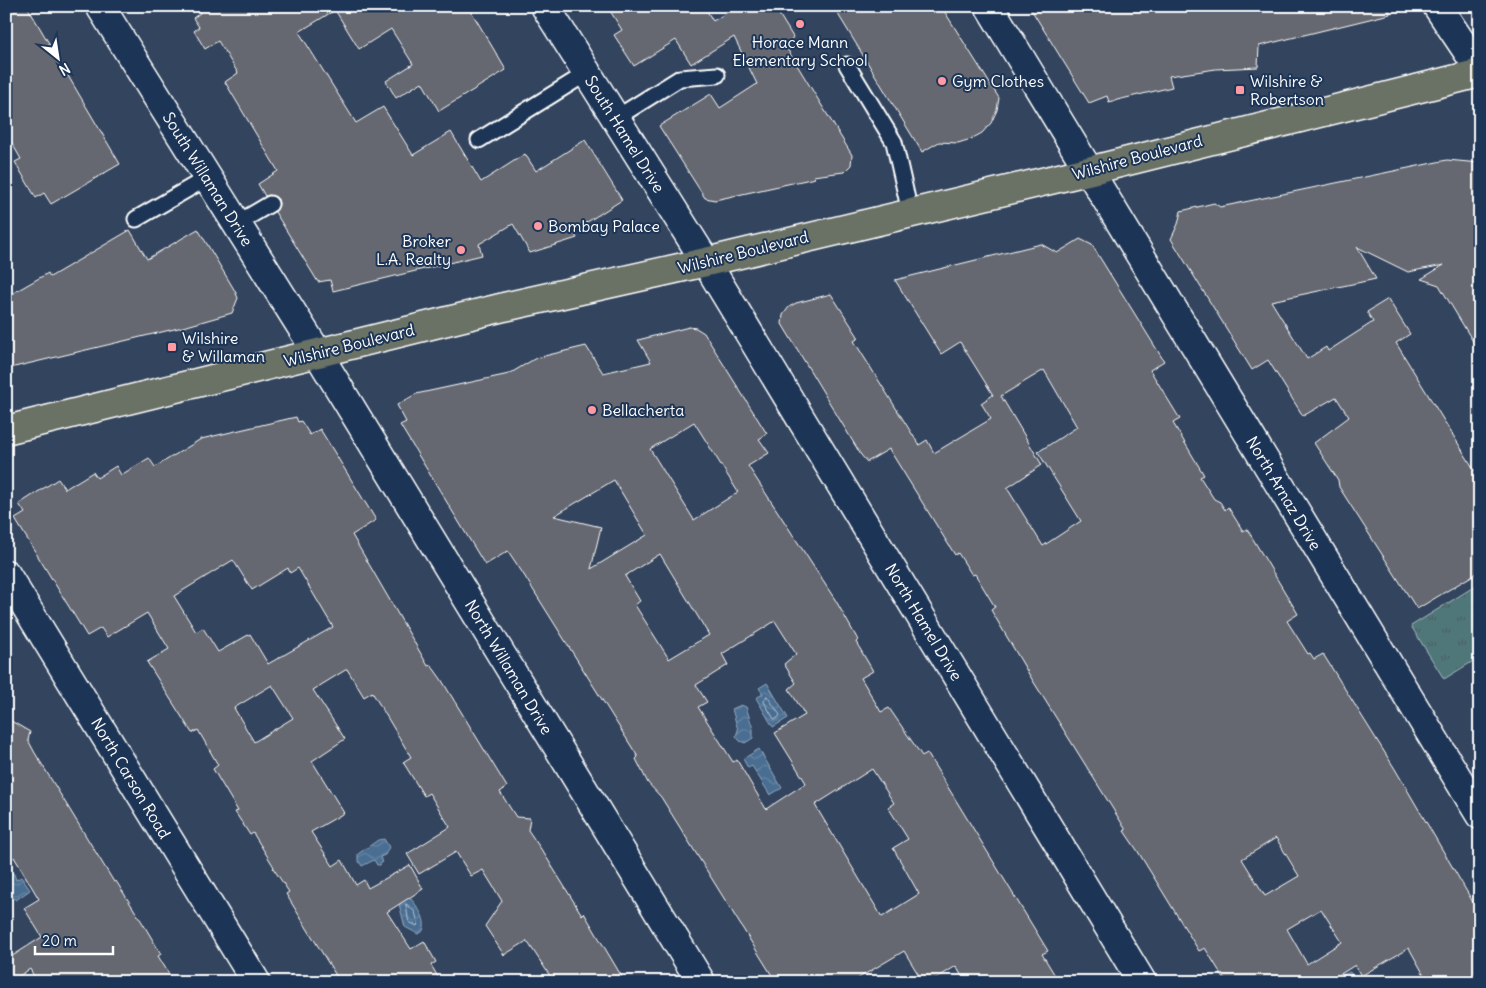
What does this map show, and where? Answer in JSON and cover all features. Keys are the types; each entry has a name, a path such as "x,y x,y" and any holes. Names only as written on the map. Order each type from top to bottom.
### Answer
{"main road":[{"name":"Wilshire Boulevard","path":"6,430 504,307 706,262 1088,171 1480,71"}],"street":[{"name":"South Willaman Drive","path":"100,6 317,352"},
{"name":"South Hamel Drive","path":"545,6 706,262"},
{"name":"North Arnaz Drive","path":"989,6 1480,815"},
{"path":"1436,6 1480,71"},
{"name":"North Hamel Drive","path":"706,262 1142,982"},
{"name":"North Willaman Drive","path":"317,352 701,982"},
{"name":"North Carson Road","path":"6,574 256,982"}],"lane":[{"path":"847,65 894,142 910,212"},
{"path":"479,140 587,73"},
{"path":"616,118 680,78 717,75"},
{"path":"136,219 208,178"},
{"path":"236,224 270,204"}],"green space":[{"path":"1480,583 1480,657 1444,679 1411,626"}],"water":[{"path":"767,683 788,718 773,727 756,698 763,694 759,688"},
{"path":"741,705 746,707 753,729 753,738 745,743 736,736 738,730 732,709"},
{"path":"759,749 782,788 770,795 752,766 748,768 743,759"},
{"path":"384,839 389,847 385,855 380,857 382,862 380,865 377,865 374,860 362,866 358,860 358,854 378,840"},
{"path":"9,872 14,874 16,880 21,877 30,890 16,900 6,893 6,874"},
{"path":"406,898 414,902 423,919 424,928 418,934 405,927 399,904"},
{"path":"1350,972 1356,982 1335,982 1340,976"}],"building":[{"path":"6,6 27,6 120,164 51,204 44,193 36,198 15,162 21,159 6,133"},
{"path":"196,6 468,6 506,70 439,111 422,82 396,98 386,81 413,64 391,29 359,49 335,10 299,32 356,123 383,107 413,155 451,132 481,182 525,154 536,171 585,140 622,200 573,231 577,238 530,253 513,224 479,244 482,255 333,291 330,280 318,282 275,212 279,204 278,199 270,195 265,196 258,184 278,171 225,82 238,73 218,41 205,49 194,31 199,27 193,18 200,13"},
{"path":"607,6 704,6 713,21 738,6 774,6 793,37 786,47 852,155 851,165 844,172 813,176 815,178 715,200 705,198 659,126 711,94 720,108 757,84 734,37 691,64 676,40 634,66 614,35 622,30"},
{"path":"833,6 941,6 999,98 997,110 991,123 982,133 971,139 958,143 939,142 922,152"},
{"path":"1029,6 1389,6 1390,14 1259,46 1258,67 1216,69 1169,76 1172,87 1109,102 1107,96 1089,103"},
{"path":"1447,160 1480,163 1480,353 1439,285 1421,279 1444,265 1408,272 1357,247 1376,279 1271,301 1307,359 1326,347 1328,351 1373,322 1367,312 1388,299 1410,334 1396,343 1480,479 1480,571 1417,609 1339,487 1338,480 1314,443 1349,417 1336,397 1303,416 1268,360 1252,370 1171,239 1178,224 1181,211 1214,203 1220,207"},
{"path":"198,229 238,298 232,313 187,326 6,369 6,297 48,273 50,277 130,230 147,259"},
{"path":"1080,239 1092,245 1164,361 1150,370 1180,419 1173,423 1204,475 1200,477 1214,499 1220,502 1225,510 1228,507 1243,531 1247,529 1298,614 1287,621 1308,654 1310,653 1314,659 1323,654 1395,769 1480,914 1480,982 1428,982 1409,948 1361,976 1355,965 1328,982 1226,982 1205,948 1199,951 1124,831 1126,830 991,610 995,607 975,574 972,575 958,553 955,555 889,449 867,462 861,455 782,324 783,315 789,307 796,303 831,294 859,338 854,341 919,445 927,440 934,453 991,419 981,403 993,395 960,342 941,354 895,280 1041,244 1057,253","holes":["1044,370 1077,427 1038,452 1081,521 1043,546 1007,488 1042,465 1001,396","1276,838 1299,876 1265,896 1242,859","1321,909 1342,942 1307,964 1287,929"]},
{"path":"689,327 696,328 704,333 767,434 759,439 769,453 748,466 836,601 858,640 856,642 873,671 861,678 881,712 889,708 922,756 927,753 1048,951 1042,954 1059,982 965,982 956,966 931,982 923,982 904,951 852,982 776,982 661,797 648,783 636,759 638,757 508,551 485,565 400,425 406,422 397,405 416,394 509,374 536,358 586,346 603,373 651,362 638,340","holes":["694,422 738,492 694,520 650,449","614,480 647,535 591,569 601,527 554,516","660,554 709,635 669,659 635,605 640,601 625,576","775,621 796,654 784,664 796,683 789,689 805,715 775,733 806,783 766,809 737,760 733,762 698,707 707,702 696,685 728,665 722,654","872,769 894,803 888,807 908,839 893,848 919,894 882,917 815,805"]},
{"path":"296,417 310,435 320,429 376,520 352,535 428,666 431,665 441,679 507,787 500,792 516,817 530,818 528,830 582,915 584,913 625,982 554,982 527,941 504,955 485,926 502,901 483,870 471,876 456,852 419,874 407,854 450,827 429,793 424,796 403,762 411,757 372,692 364,697 347,669 313,690 345,739 312,761 344,813 311,832 333,866 342,860 356,885 364,880 368,888 410,865 423,889 387,912 411,949 424,941 436,962 431,965 441,982 340,982 286,894 289,892 253,833 250,835 235,812 238,811 213,769 218,765 198,730 192,733 147,662 169,649 147,613 107,637 101,628 87,636 15,519 25,513 19,504 58,479 65,489 93,472 97,478 116,466 121,475 149,458 155,467 201,439","holes":["233,560 252,590 288,568 290,573 298,568 333,627 268,664 250,634 218,652 203,628 196,632 174,596","272,685 293,718 254,742 234,708"]},
{"path":"6,718 30,732 28,740 35,753 114,882 116,881 142,922 161,954 158,956 174,982 37,982 30,969 10,982 6,982 6,960 42,937 24,908 39,899 14,857 6,862"}],"place":[{"name":"Horace Mann Elementary School","path":"800,24"},
{"name":"Gym Clothes","path":"942,81"},
{"name":"Wilshire & Robertson","path":"1240,90"},
{"name":"Bombay Palace","path":"538,226"},
{"name":"Broker L.A. Realty","path":"461,250"},
{"name":"Wilshire & Willaman","path":"172,347"},
{"name":"Bellacherta","path":"592,410"}]}
